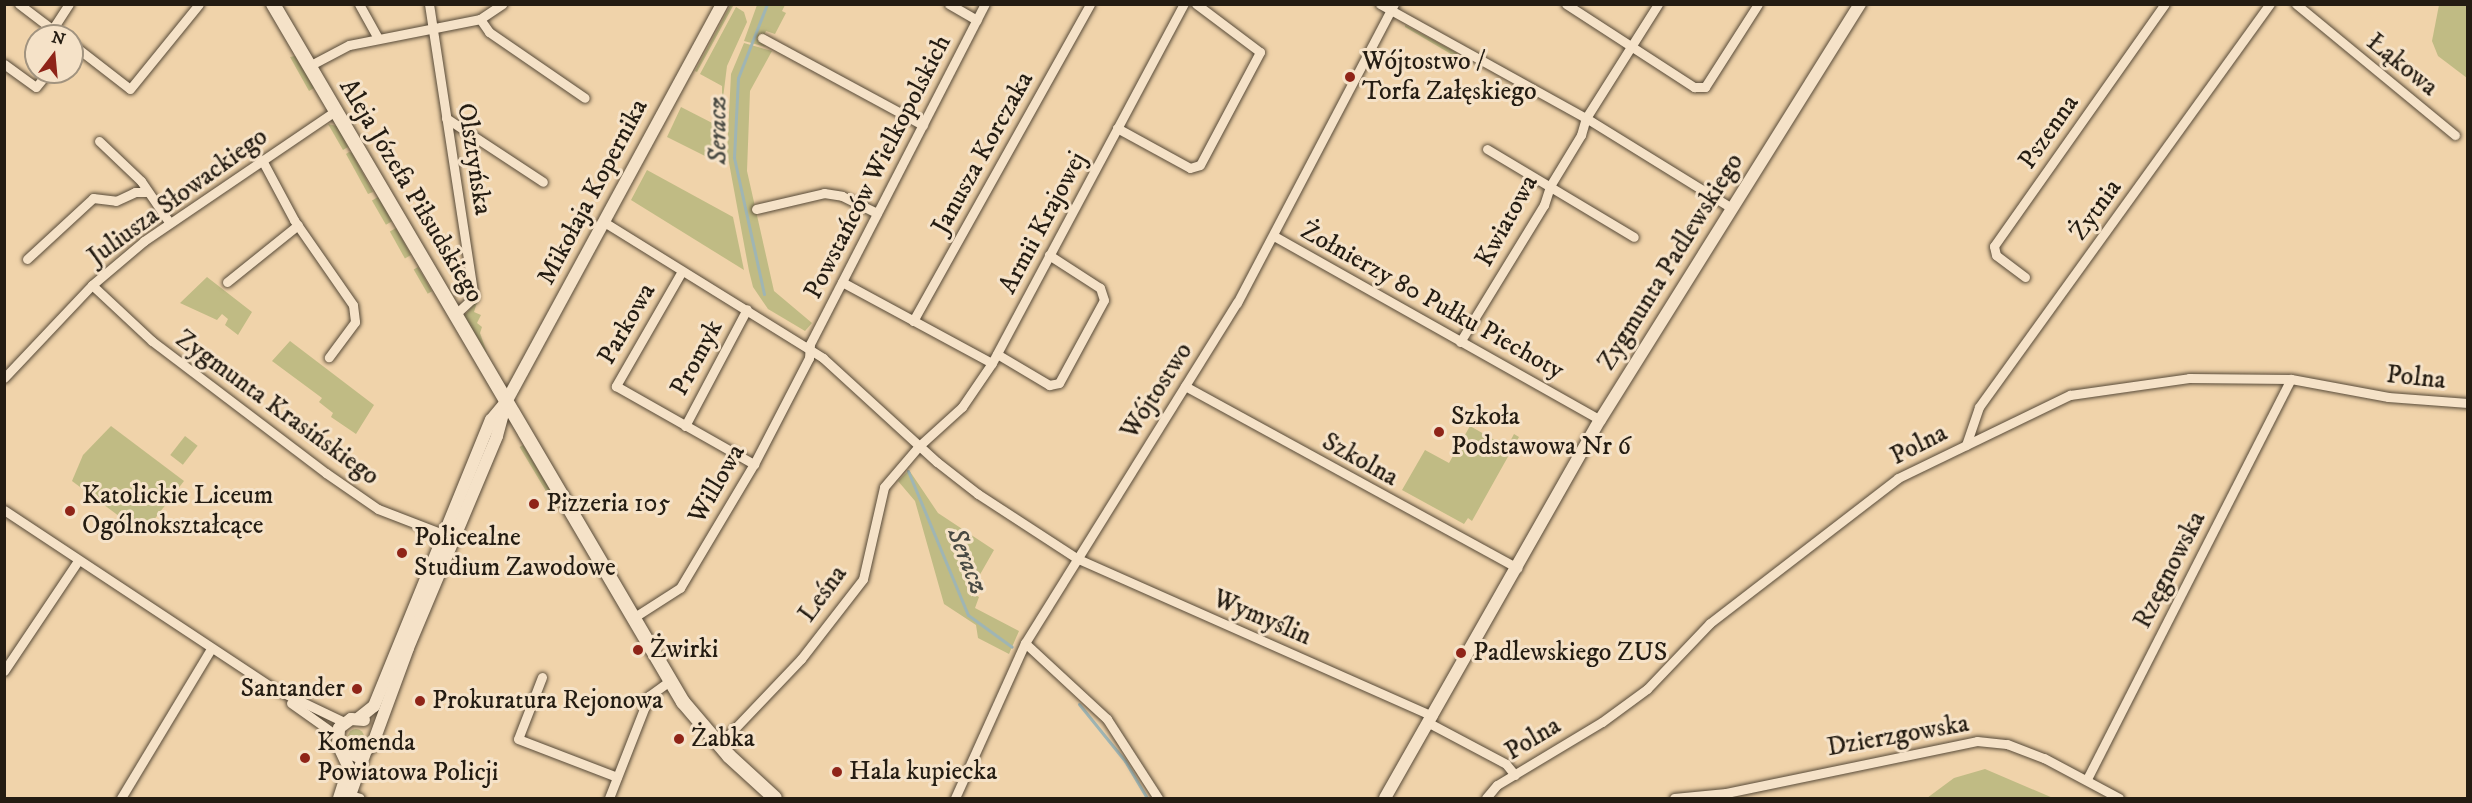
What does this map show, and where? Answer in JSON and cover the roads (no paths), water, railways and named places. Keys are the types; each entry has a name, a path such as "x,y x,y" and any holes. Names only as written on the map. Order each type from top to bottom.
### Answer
{"main road":[{"name":"Aleja Józefa Piłsudskiego","path":"273,4 670,681 719,745 775,798"}],"street":[{"path":"19,4 44,24"},
{"path":"56,24 69,4"},
{"path":"84,53 130,89 199,4"},
{"path":"359,4 377,37"},
{"name":"Olsztyńska","path":"429,4 474,297 456,314"},
{"path":"309,66 348,45 432,26 480,19 502,4"},
{"path":"949,4 977,20"},
{"name":"Powstańców Wielkopolskich","path":"811,350 810,344 985,4"},
{"name":"Janusza Korczaka","path":"913,321 1090,4"},
{"name":"Armii Krajowej","path":"920,446 962,407 992,363 1184,4"},
{"path":"1117,128 1190,168 1200,165 1260,52 1197,4"},
{"path":"1380,4 1392,8 1586,118 1730,207"},
{"path":"1566,4 1694,87 1706,87 1758,4"},
{"name":"Kwiatowa","path":"1460,342 1544,206 1550,186 1581,135 1586,118 1658,4"},
{"name":"Zygmunta Padlewskiego","path":"1385,798 1600,420 1730,207 1860,4"},
{"name":"Pszenna","path":"2025,277 1996,255 1994,246 2165,4"},
{"name":"Żytnia","path":"1966,445 1979,407 2270,4"},
{"name":"Łąkowa","path":"2296,4 2455,135"},
{"name":"Mikołaja Kopernika","path":"449,537 491,420 506,402 716,6"},
{"name":"Wójtostwo","path":"955,798 1025,643 1185,386 1274,236 1392,8"},
{"path":"480,19 489,32 585,98"},
{"path":"762,38 923,125"},
{"path":"4,64 24,78"},
{"name":"Juliusza Słowackiego","path":"4,378 92,285 170,222 335,111"},
{"path":"446,118 543,182"},
{"path":"99,141 141,181 146,192 170,222"},
{"path":"1487,149 1634,237"},
{"path":"262,160 298,225 356,312 355,322 329,357"},
{"path":"27,259 93,198 116,201 135,192 146,192"},
{"path":"756,209 824,193 842,196 877,213"},
{"name":"Wymyślin","path":"603,222 811,350 978,494 1076,558 1431,719 1506,764 1515,775"},
{"path":"227,282 298,225"},
{"name":"Żołnierzy 80 Pułku Piechoty","path":"1274,236 1600,420"},
{"path":"997,354 1049,385 1059,383 1104,300 1100,288 1049,255"},
{"name":"Parkowa","path":"682,270 616,386 754,464"},
{"path":"842,282 992,363"},
{"name":"Zygmunta Krasińskiego","path":"92,285 152,341 326,473 378,508 449,537"},
{"name":"Promyk","path":"685,426 747,309"},
{"name":"Willowa","path":"633,618 680,588 754,464 811,350"},
{"name":"Polna","path":"1486,798 1497,785 1602,722 1647,689 1710,623 1898,478 2070,395 2189,378 2291,379 2388,397 2468,403"},
{"name":"Rzęgnowska","path":"2087,779 2291,379"},
{"name":"Szkolna","path":"1185,386 1517,568"},
{"name":"Leśna","path":"719,745 801,659 864,579 884,487 920,446"},
{"path":"4,510 273,688 336,735 349,768 350,796"},
{"path":"273,688 344,722 359,718 372,710 449,537"},
{"path":"350,796 365,753 375,736 449,537"},
{"path":"4,671 78,561"},
{"path":"1025,643 1107,720 1158,798"},
{"path":"122,796 211,649"},
{"path":"542,677 518,739 617,777"},
{"path":"609,798 649,696 670,681"},
{"path":"359,718 370,724 375,736"},
{"path":"336,735 344,722"},
{"name":"Dzierzgowska","path":"1674,798 1726,793 1977,741 2007,744 2087,779 2119,798"},
{"path":"344,752 357,756 365,753"}],"waterway":[{"name":"Seracz","path":"764,294 734,157 738,78 767,4"},
{"name":"Seracz","path":"908,471 968,615 1012,647"},
{"name":"Seracz","path":"1079,704 1125,761 1147,798"}],"place":[{"name":"Wójtostwo / Torfa Załęskiego","path":"1350,77"},
{"name":"Szkoła Podstawowa Nr 6","path":"1439,432"},
{"name":"Pizzeria 105","path":"534,504"},
{"name":"Katolickie Liceum Ogólnokształcące","path":"70,511"},
{"name":"Policealne Studium Zawodowe","path":"402,553"},
{"name":"Żwirki","path":"638,650"},
{"name":"Padlewskiego ZUS","path":"1461,653"},
{"name":"Santander","path":"357,689"},
{"name":"Prokuratura Rejonowa","path":"420,701"},
{"name":"Żabka","path":"679,739"},
{"name":"Komenda Powiatowa Policji","path":"305,758"},
{"name":"Hala kupiecka","path":"837,772"}]}
